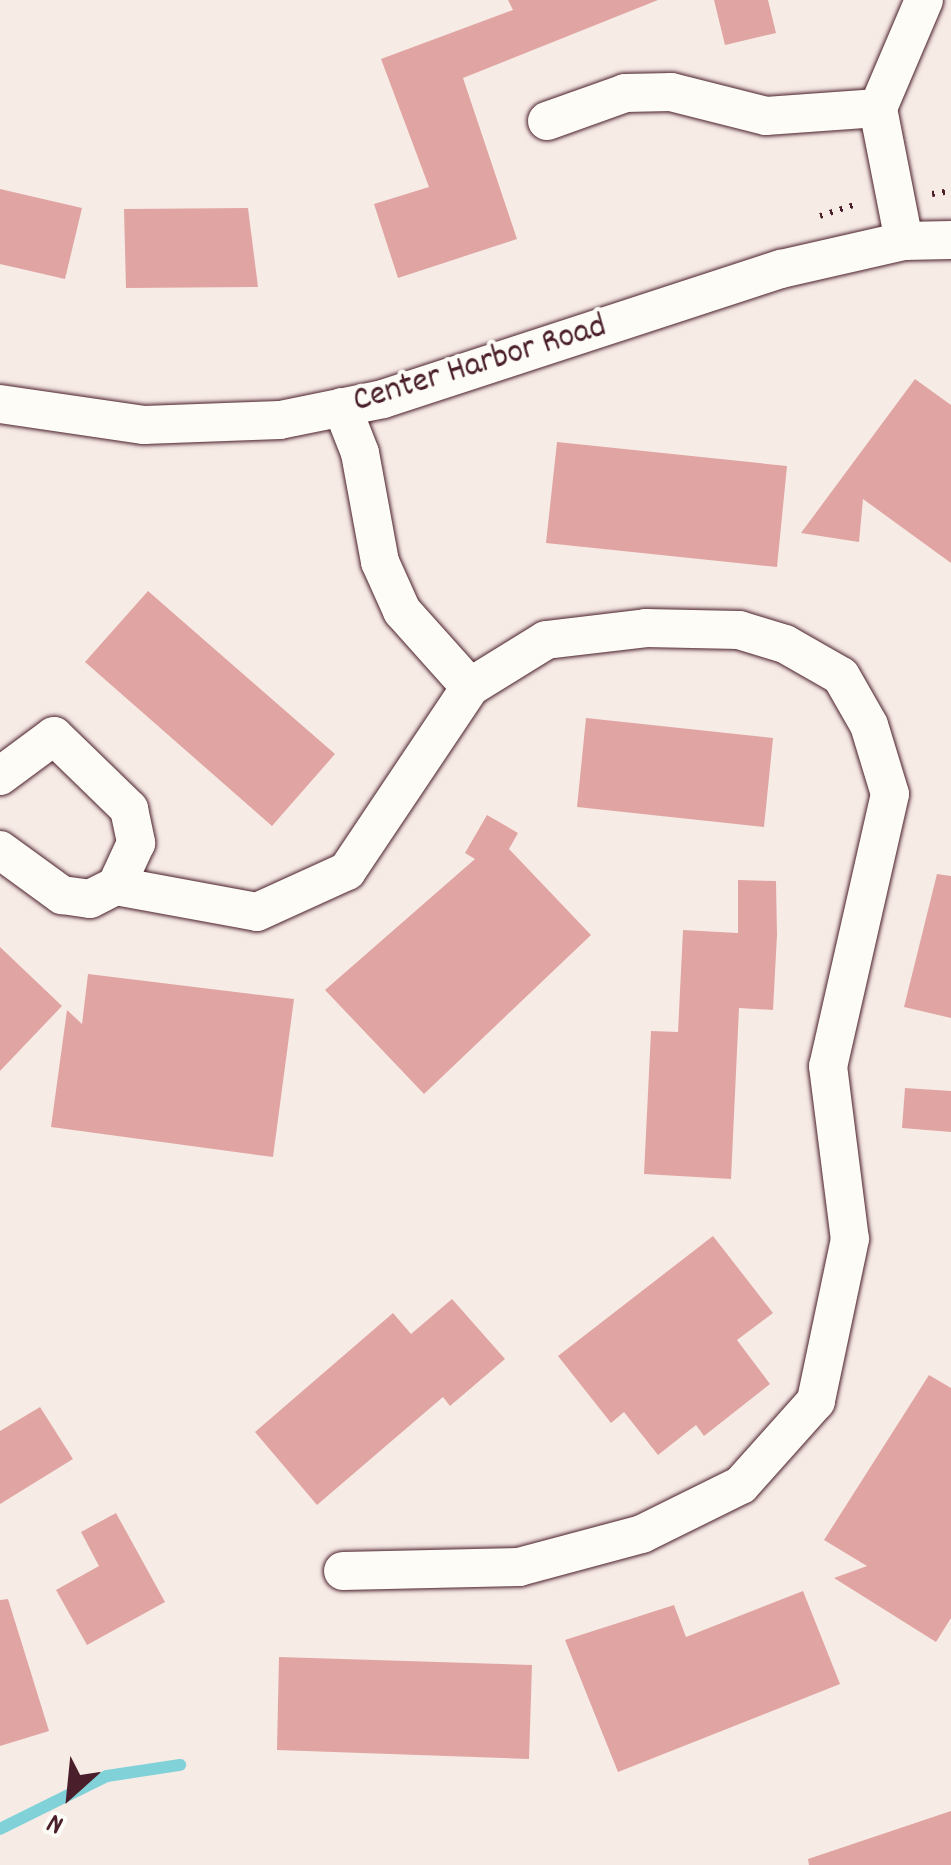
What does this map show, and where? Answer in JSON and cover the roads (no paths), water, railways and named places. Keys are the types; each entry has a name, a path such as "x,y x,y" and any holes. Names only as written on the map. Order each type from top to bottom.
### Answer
{"street":[{"path":"904,241 878,108 924,0"},
{"path":"547,121 624,92 671,92 766,116 878,108"},
{"name":"Center Harbor Road","path":"0,404 199,426 342,407 781,270 904,241 951,240"},
{"path":"342,407 360,453 380,562 402,611 470,687"},
{"path":"0,850 62,895 90,899 116,886 257,912 347,871 470,687 546,640 646,628 739,630 785,644 841,676 869,725 890,794 828,1066 850,1240 816,1401 741,1484 642,1534 520,1566 343,1571"},
{"path":"0,776 54,736 129,809 136,843 116,886"}],"waterway":[{"path":"0,1829 107,1776 180,1765"}]}
